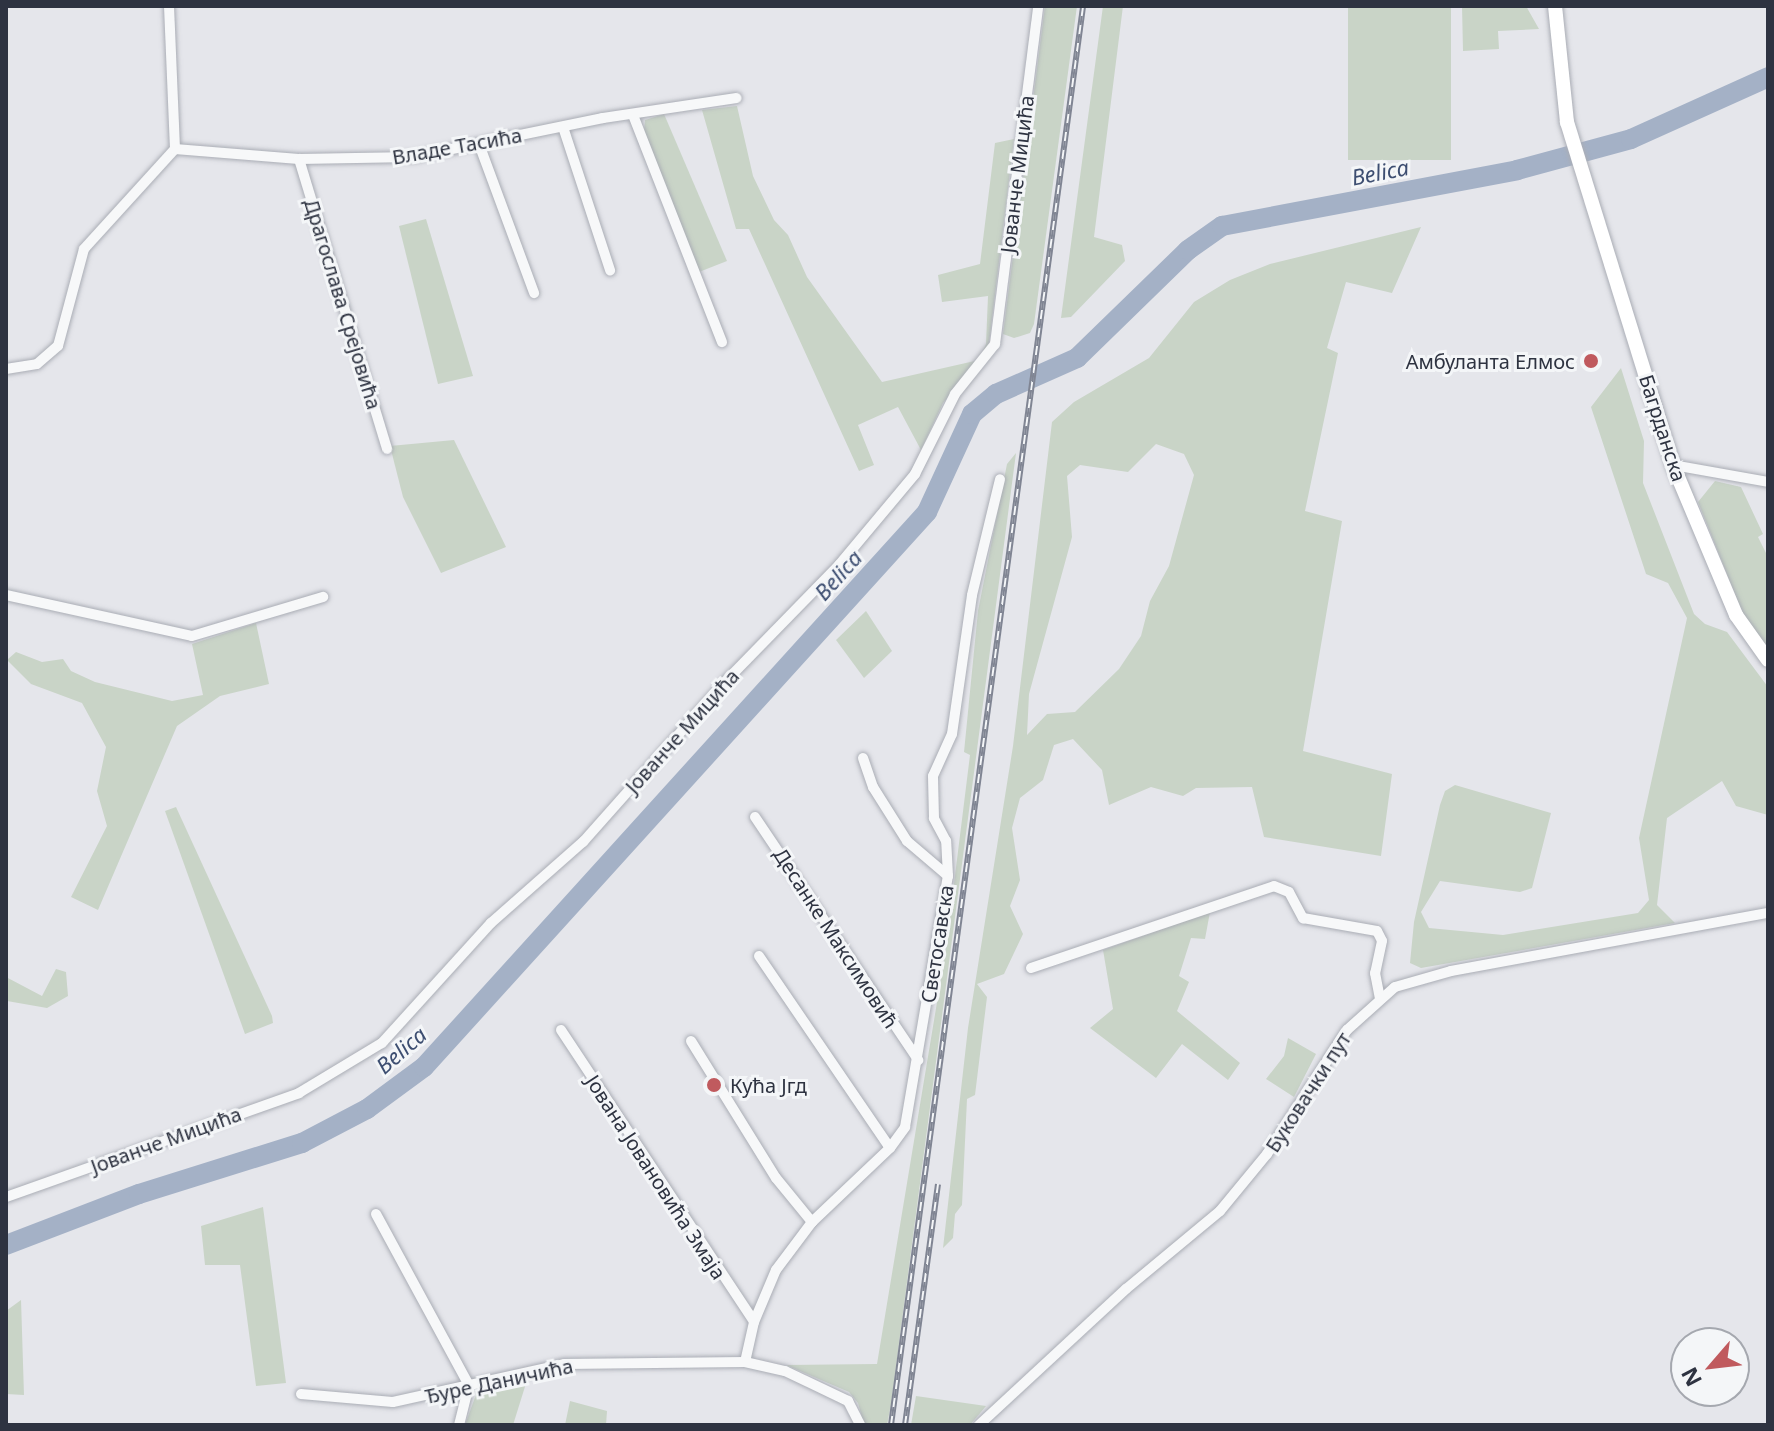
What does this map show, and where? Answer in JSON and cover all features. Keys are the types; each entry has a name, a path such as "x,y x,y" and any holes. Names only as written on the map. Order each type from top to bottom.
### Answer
{"main road":[{"name":"Багрданска","path":"1558,6 1569,132 1673,465 1736,615 1768,660"}],"street":[{"path":"6,369 37,364 58,346 84,249 175,149 169,6"},
{"name":"Јованче Мицића","path":"6,1197 299,1093 382,1043 491,923 583,842 724,683 839,565 915,474 955,394 995,344 1038,6"},
{"name":"Владе Тасића","path":"175,149 299,159 413,157 563,127 737,98"},
{"path":"633,115 722,342"},
{"path":"563,127 610,270"},
{"path":"479,144 534,293"},
{"name":"Драгослава Срејовића","path":"299,159 387,449"},
{"path":"1673,465 1768,482"},
{"name":"Светосавска","path":"745,1362 754,1322 776,1270 812,1222 890,1148 905,1127 948,876 946,841 934,818 933,776 952,734 972,595 1000,479"},
{"path":"6,595 192,636 323,597"},
{"path":"863,758 873,787 907,841 948,876"},
{"name":"Десанке Максимовић","path":"755,817 918,1060"},
{"path":"1031,968 1274,886 1289,892 1303,918 1377,931 1380,998"},
{"name":"Буковачки пут","path":"979,1425 1126,1289 1220,1211 1267,1154 1347,1030 1395,987 1451,971 1768,913"},
{"path":"759,956 890,1148"},
{"name":"Јована Јовановића Змаја","path":"561,1030 754,1322"},
{"path":"691,1041 776,1178 812,1222"},
{"path":"376,1214 469,1385 459,1425"},
{"name":"Ђуре Даничића","path":"301,1394 393,1402 564,1364 745,1362 785,1371 848,1401 860,1425"}],"shaded area":[{"path":"1045,6 1077,6 1034,324 1030,333 1014,338 1003,334"},
{"path":"1103,6 1123,6 1094,237 1122,245 1125,261 1071,317 1061,318"},
{"path":"1348,6 1451,6 1451,160 1348,160"},
{"path":"1462,6 1526,6 1539,29 1498,31 1499,49 1463,51"},
{"path":"737,106 753,176 774,220 788,235 807,277 882,382 979,360 986,344 988,296 942,302 938,275 980,264 995,143 1014,139 988,352 943,403 921,450 898,407 858,425 874,465 859,471 749,229 736,229 702,110"},
{"path":"664,114 727,261 699,272 644,132 645,120"},
{"path":"426,219 473,376 438,384 399,226"},
{"path":"1421,227 1392,293 1346,282 1327,348 1338,353 1305,511 1342,521 1303,751 1392,774 1381,856 1264,837 1252,787 1196,788 1183,796 1151,787 1109,805 1102,770 1073,739 1054,745 1043,780 1020,798 1012,828 1020,880 1010,906 1023,934 1004,974 977,984 987,997 975,1095 967,1099 962,1205 955,1214 953,1238 943,1248 968,1028 1013,746 1052,422 1074,402 1149,358 1194,302 1230,280 1270,264","holes":["1156,444 1184,454 1194,475 1169,566 1150,601 1141,636 1119,669 1075,712 1047,714 1027,735 1029,694 1072,537 1067,476 1080,465 1128,472"]},
{"path":"1621,368 1644,441 1643,483 1694,614 1705,624 1727,632 1768,687 1768,815 1736,806 1722,781 1667,818 1657,905 1675,923 1421,968 1410,963 1414,922 1440,805 1445,791 1455,785 1551,813 1532,888 1520,892 1440,881 1421,912 1429,928 1503,935 1638,913 1649,900 1639,838 1687,618 1668,583 1646,574 1591,407"},
{"path":"454,440 506,547 441,573 403,497 390,446"},
{"path":"1016,453 891,1404 887,1425 864,1425 858,1403 849,1392 786,1365 877,1364 946,948 970,755 964,752 978,611 1007,464"},
{"path":"1715,481 1741,487 1763,534 1758,537 1768,557 1768,650 1743,614 1698,502"},
{"path":"866,611 892,651 864,678 836,640"},
{"path":"256,623 269,684 220,696 177,726 98,910 71,897 107,826 97,791 106,747 82,703 31,684 7,660 16,652 42,662 63,659 71,671 95,682 172,701 203,695 192,644"},
{"path":"176,807 272,1016 273,1023 245,1034 165,811"},
{"path":"1210,912 1205,939 1191,938 1179,976 1189,982 1177,1011 1240,1063 1228,1080 1182,1044 1156,1078 1090,1028 1113,1009 1103,950"},
{"path":"56,969 66,972 68,996 47,1008 7,1001 6,977 42,996"},
{"path":"1288,1038 1316,1054 1294,1097 1266,1079 1284,1056"},
{"path":"263,1207 286,1383 256,1386 240,1265 205,1265 201,1226"},
{"path":"21,1300 24,1395 6,1394 6,1311"},
{"path":"528,1377 513,1425 465,1425 478,1389"},
{"path":"916,1396 986,1406 970,1425 911,1425"},
{"path":"570,1401 607,1411 606,1425 565,1425"}],"waterway":[{"name":"Belica","path":"6,1245 139,1194 302,1143 367,1109 424,1067 927,512 972,414 996,394 1077,358 1188,250 1222,226 1517,170 1631,139 1768,77"}],"railway":[{"path":"891,1425 1083,6"},
{"path":"905,1425 938,1184"}],"place":[{"name":"Амбуланта Елмос","path":"1591,361"},
{"name":"Кућа Јгд","path":"714,1085"}]}
